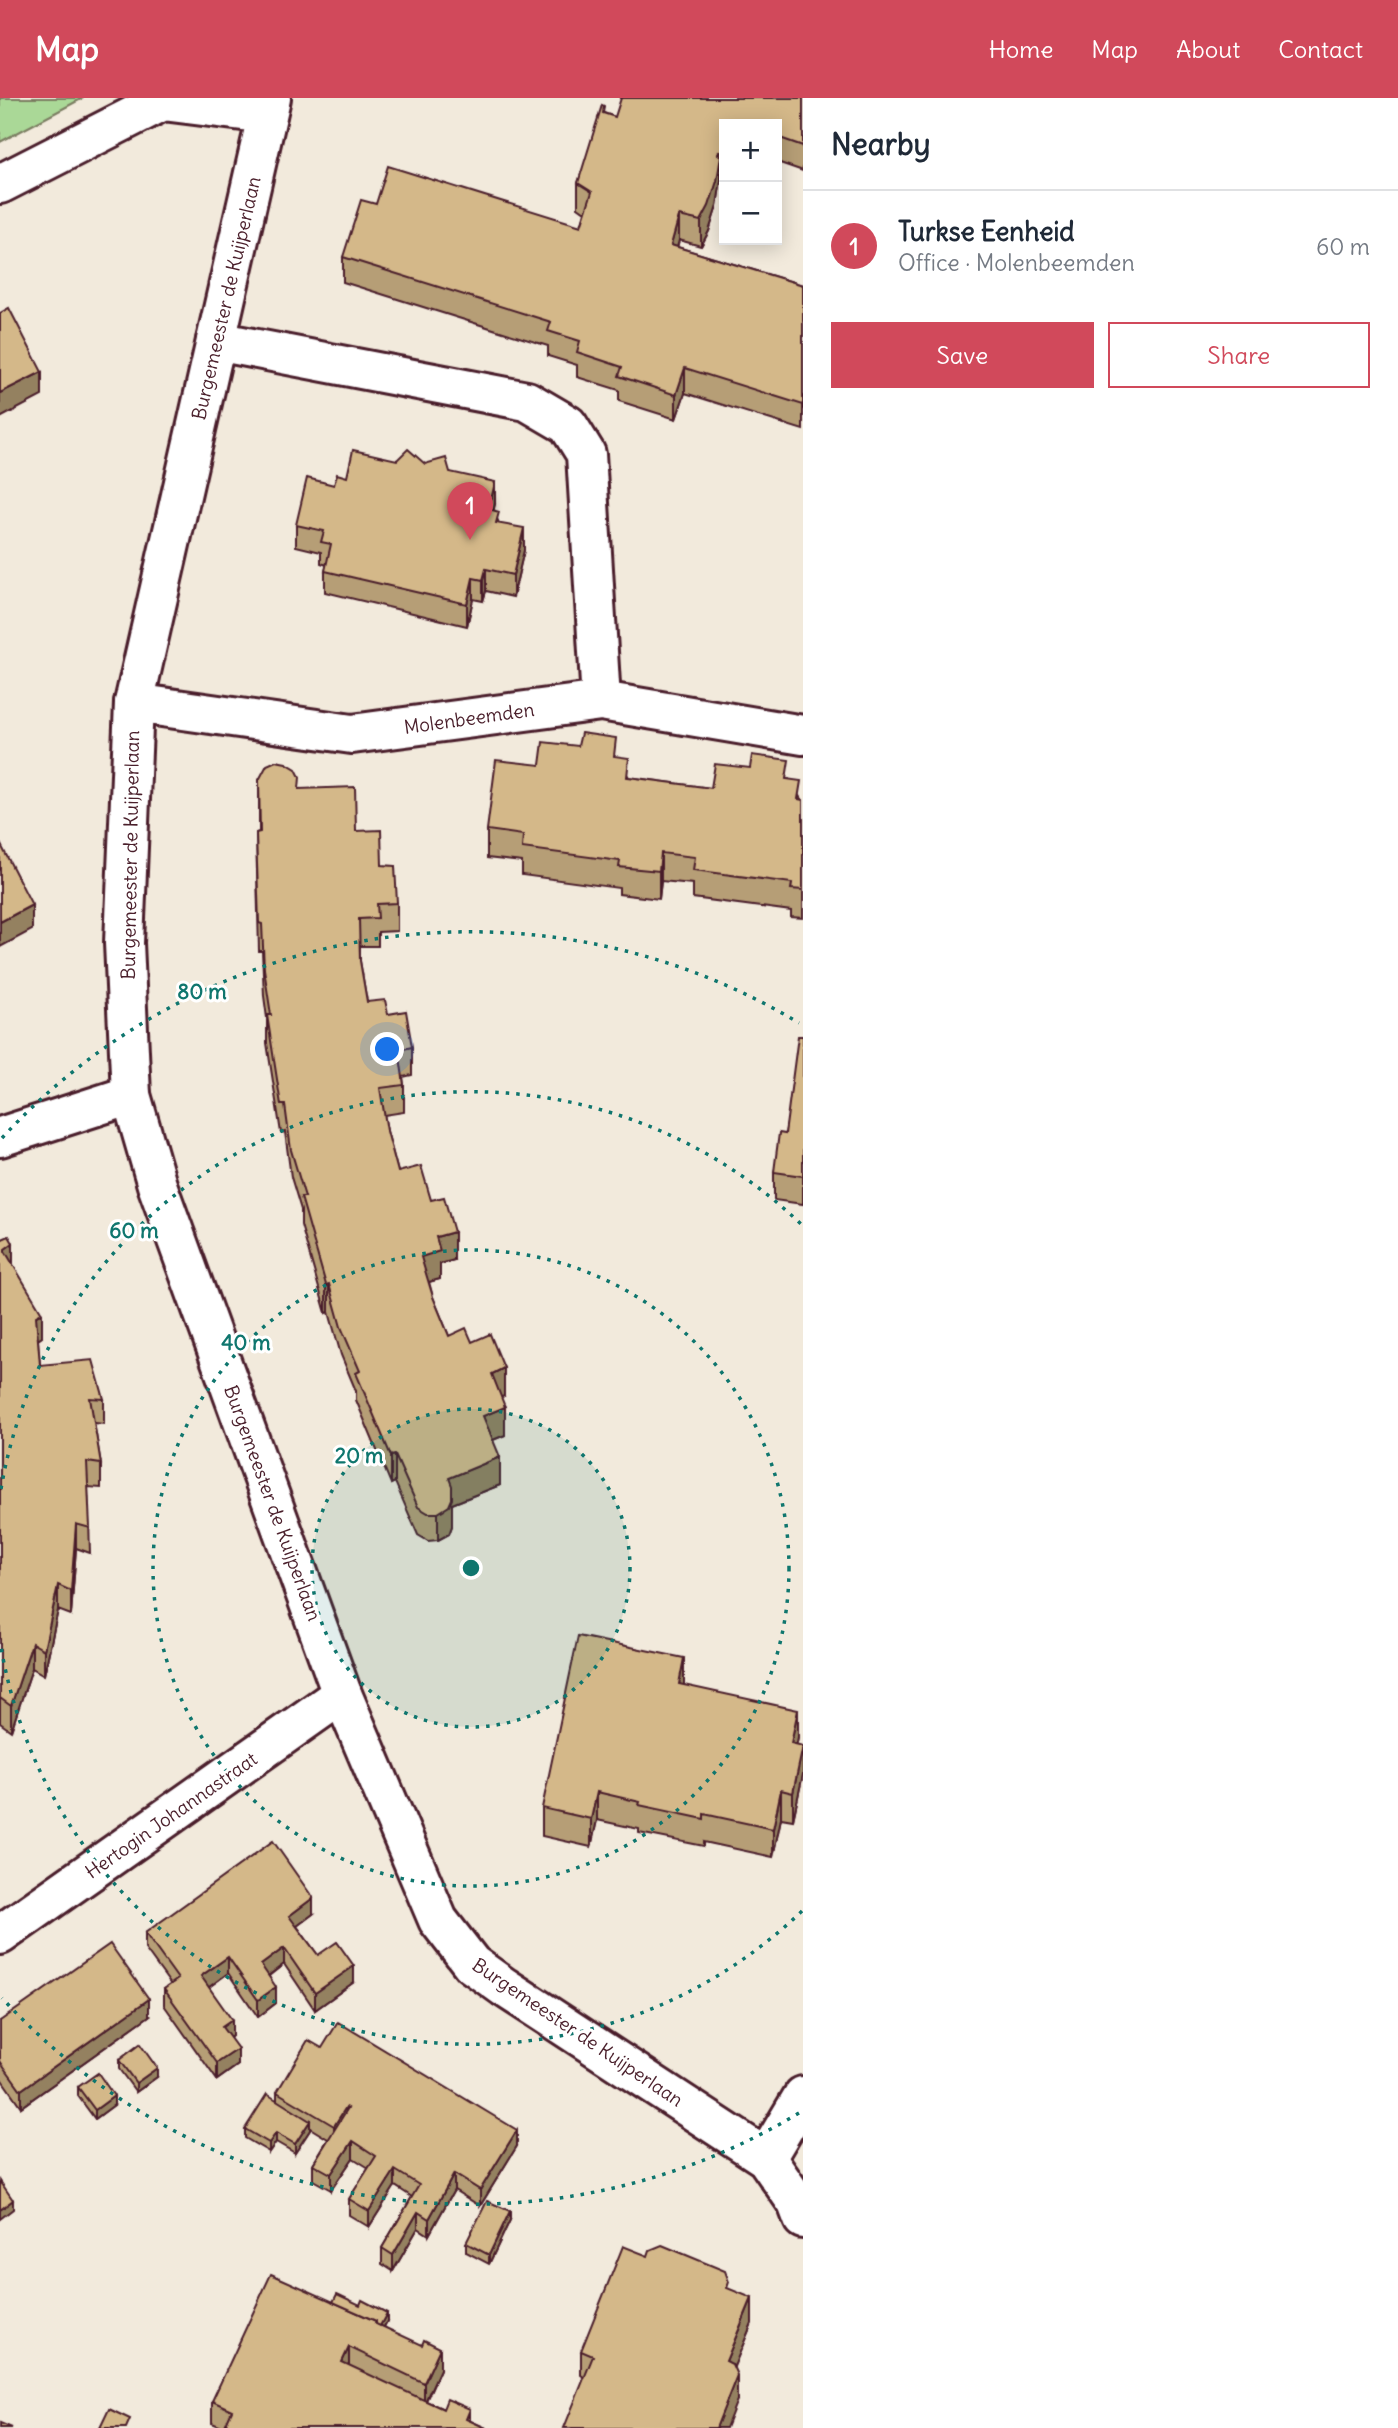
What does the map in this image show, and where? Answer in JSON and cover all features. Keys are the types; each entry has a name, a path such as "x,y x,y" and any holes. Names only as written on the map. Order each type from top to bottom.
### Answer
{"street":[{"path":"0,184 163,101 269,106"},
{"name":"Burgemeester de Kuijperlaan","path":"269,106 134,703 124,943 131,1096 158,1185 342,1694 438,1920 472,1964 766,2158"},
{"path":"216,341 527,401 568,425 586,454 601,701"},
{"name":"Molenbeemden","path":"134,703 352,734 601,701 803,735"},
{"path":"0,1137 131,1096"},
{"name":"Hertogin Johannastraat","path":"0,1935 342,1694"},
{"path":"803,2096 766,2158 797,2203 803,2219"}],"green space":[{"path":"0,98 83,98 0,142"}],"building":[{"path":"621,98 803,98 803,146 782,139 782,119 719,119 719,168 709,206 701,221 679,216 671,245 803,285 803,405 685,368 676,395 619,376 622,367 577,352 580,341 548,331 551,322 343,257 361,200 376,204 388,166 581,226 592,192 578,183 602,105 603,113 615,117"},
{"path":"9,308 42,372 0,393 0,313"},
{"path":"408,449 425,464 446,458 450,472 495,482 489,509 499,512 496,523 524,528 513,575 486,569 483,580 473,578 467,604 325,571 331,544 321,542 324,531 296,525 307,478 334,485 337,474 347,477 353,450 397,460"},
{"path":"581,733 616,738 614,756 629,758 627,777 711,788 715,764 750,768 752,755 789,760 786,779 801,781 798,799 803,800 803,890 791,889 792,883 693,870 695,857 661,853 659,871 619,867 620,861 522,848 523,835 487,830 496,760 540,765 543,742 578,746"},
{"path":"276,761 296,769 300,777 299,789 355,787 356,831 381,830 382,865 395,866 397,903 377,904 378,918 359,919 360,961 367,1002 385,1000 388,1014 406,1011 412,1047 399,1050 404,1085 380,1088 387,1131 398,1172 421,1166 431,1200 444,1197 454,1232 436,1237 440,1251 421,1257 449,1336 466,1328 472,1342 490,1334 504,1368 492,1374 505,1407 483,1416 500,1457 449,1478 452,1499 449,1506 438,1513 428,1513 418,1507 395,1455 391,1456 356,1373 360,1371 341,1327 329,1284 326,1285 301,1197 305,1197 291,1150 285,1105 281,1105 267,1015 271,1015 264,969 262,924 259,923 256,833 260,832 259,780 267,765"},
{"path":"0,843 32,905 0,922"},
{"path":"798,1036 803,1036 803,1176 774,1172 779,1133 785,1134"},
{"path":"9,1236 13,1243 5,1251 42,1313 36,1316 40,1365 93,1360 104,1399 90,1398 101,1464 87,1462 90,1528 76,1524 71,1591 58,1585 44,1650 32,1643 11,1706 0,1698 0,1240"},
{"path":"578,1636 684,1658 679,1684 798,1710 791,1743 803,1746 793,1793 781,1790 773,1829 704,1814 704,1819 639,1805 640,1802 597,1792 591,1819 542,1808"},
{"path":"273,1841 313,1898 289,1916 318,1955 337,1942 354,1966 315,1993 284,1948 261,1965 276,1987 258,2000 228,1957 201,1976 232,2020 222,2027 238,2049 217,2063 164,1989 178,1979 145,1933"},
{"path":"110,1944 149,1999 21,2090 0,2061 0,2021"},
{"path":"338,2022 517,2130 480,2190 454,2174 429,2219 418,2212 393,2255 382,2248 419,2185 395,2170 369,2211 349,2199 376,2156 353,2141 331,2174 313,2164 348,2108 346,2107 334,2126 277,2092 308,2040 322,2048"},
{"path":"140,2044 157,2068 136,2083 119,2060"},
{"path":"98,2073 114,2096 95,2110 78,2087"},
{"path":"267,2094 310,2121 295,2144 276,2133 269,2143 245,2129"},
{"path":"0,2181 13,2200 0,2210"},
{"path":"487,2201 510,2211 489,2255 466,2243"},
{"path":"662,2245 725,2271 729,2282 727,2288 752,2298 726,2361 732,2364 737,2375 716,2428 564,2428 593,2356 581,2351 623,2246 648,2256 650,2250"},
{"path":"271,2274 376,2321 375,2323 422,2345 424,2340 440,2348 424,2383 349,2347 342,2362 443,2409 447,2399 470,2409 466,2419 486,2428 224,2428 232,2410 212,2401"},
{"path":"337,2294 360,2305 362,2300 387,2313 380,2326 376,2321 333,2302"},
{"path":"109,2409 130,2419 126,2428 100,2428"}],"place":[{"name":"Turkse Eenheid","path":"470,540"}]}
